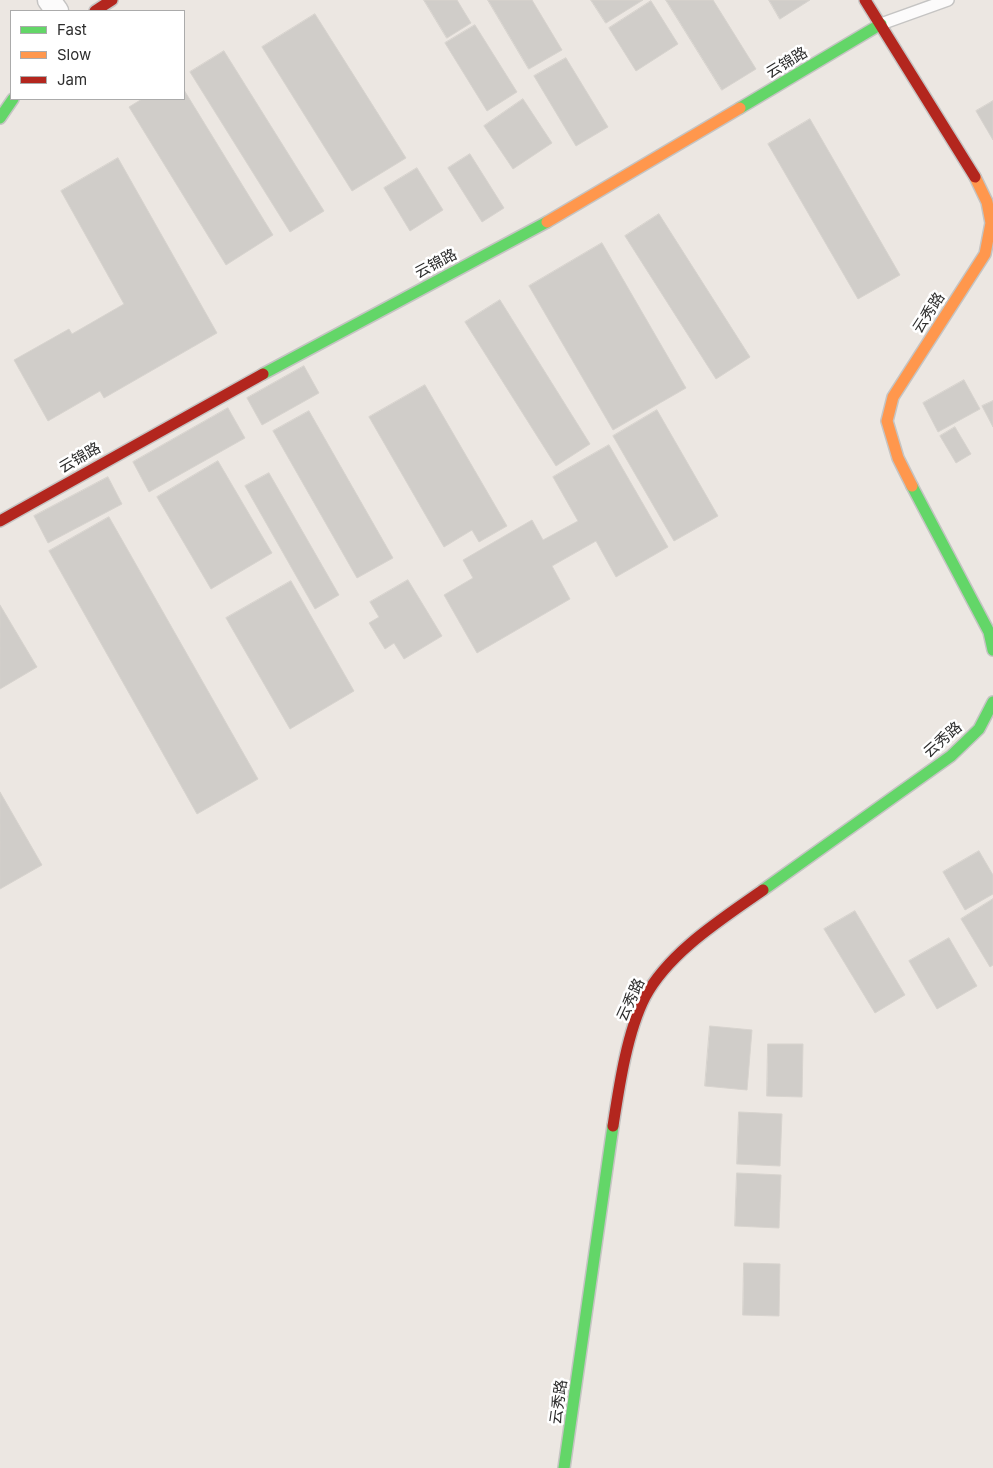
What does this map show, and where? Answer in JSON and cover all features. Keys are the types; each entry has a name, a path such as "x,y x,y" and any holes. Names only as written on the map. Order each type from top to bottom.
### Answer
{"street":[{"path":"97,10 112,0"},
{"name":"云秀路","path":"865,0 970,167 987,202 991,223 985,254 893,397 887,421 898,458 989,632 993,650"},
{"name":"云锦路","path":"0,521 210,402 569,210 881,24"},
{"path":"0,118 12,100"},
{"name":"云秀路","path":"564,1468 616,1112 628,1044 646,997 663,971 678,955 718,922 951,756 979,729 993,702"}],"lane":[{"path":"881,24 948,0"}],"building":[{"path":"424,0 457,0 471,23 447,38"},
{"path":"488,0 532,0 562,50 529,69"},
{"path":"591,0 643,0 606,23"},
{"path":"666,0 713,0 756,69 722,90"},
{"path":"769,0 810,0 780,19"},
{"path":"651,1 678,44 636,71 609,28"},
{"path":"315,14 406,158 352,191 262,47"},
{"path":"475,25 517,92 487,111 445,43"},
{"path":"224,51 324,211 290,232 190,72"},
{"path":"566,58 608,127 576,146 534,76"},
{"path":"185,92 273,235 226,265 129,107 140,100 185,100"},
{"path":"523,99 552,143 513,169 484,126"},
{"path":"993,101 993,140 976,111"},
{"path":"810,119 900,275 858,299 768,144"},
{"path":"470,154 504,208 482,222 448,168"},
{"path":"118,158 217,333 104,398 100,391 48,421 14,360 69,329 72,334 124,304 61,191"},
{"path":"417,168 443,210 410,231 384,188"},
{"path":"659,214 750,357 716,379 625,236"},
{"path":"602,243 686,388 613,430 529,286"},
{"path":"500,300 590,444 556,466 465,322"},
{"path":"304,366 319,393 262,425 247,398"},
{"path":"964,380 980,409 938,432 923,403"},
{"path":"425,385 507,526 479,542 472,530 444,547 369,417"},
{"path":"993,401 993,427 982,406"},
{"path":"228,408 245,438 149,492 133,462"},
{"path":"657,410 718,516 674,541 613,436"},
{"path":"309,411 393,558 357,578 273,431"},
{"path":"955,427 971,454 956,463 940,436"},
{"path":"609,445 668,547 616,577 596,541 552,566 570,599 477,653 444,595 473,578 463,560 532,520 543,540 578,521 553,477"},
{"path":"218,461 272,553 211,589 157,497"},
{"path":"269,473 339,595 315,609 245,486"},
{"path":"108,477 122,504 48,543 34,516"},
{"path":"109,517 258,779 197,814 49,551"},
{"path":"408,580 442,636 404,659 394,643 385,649 369,623 379,617 370,602"},
{"path":"291,581 354,691 290,729 226,618"},
{"path":"0,605 37,667 0,689"},
{"path":"0,792 42,865 0,889"},
{"path":"979,851 993,875 993,894 965,910 943,872"},
{"path":"993,899 993,965 990,967 961,919"},
{"path":"855,911 905,995 875,1013 824,929"},
{"path":"949,938 977,986 937,1009 909,961"},
{"path":"710,1026 752,1030 747,1090 705,1086"},
{"path":"768,1044 803,1044 802,1097 767,1096"},
{"path":"739,1112 782,1114 780,1166 737,1164"},
{"path":"737,1173 781,1175 779,1228 735,1226"},
{"path":"744,1263 780,1264 779,1316 743,1315"}],"traffic: fast":[{"path":"740,108 881,24"},
{"path":"0,118 12,100"},
{"path":"263,374 547,222"},
{"path":"912,486 989,632 993,650"},
{"path":"763,890 951,756 979,729 993,702"},
{"path":"564,1468 613,1126"}],"traffic: slow":[{"path":"547,222 740,108"},
{"path":"912,486 898,458 887,421 893,397 985,254 991,223 987,202 975,177"}],"traffic: jam":[{"path":"97,10 112,0"},
{"path":"865,0 975,177"},
{"path":"0,521 263,374"},
{"path":"613,1126 624,1060 633,1026 645,997 655,981 682,951 763,890"}]}
